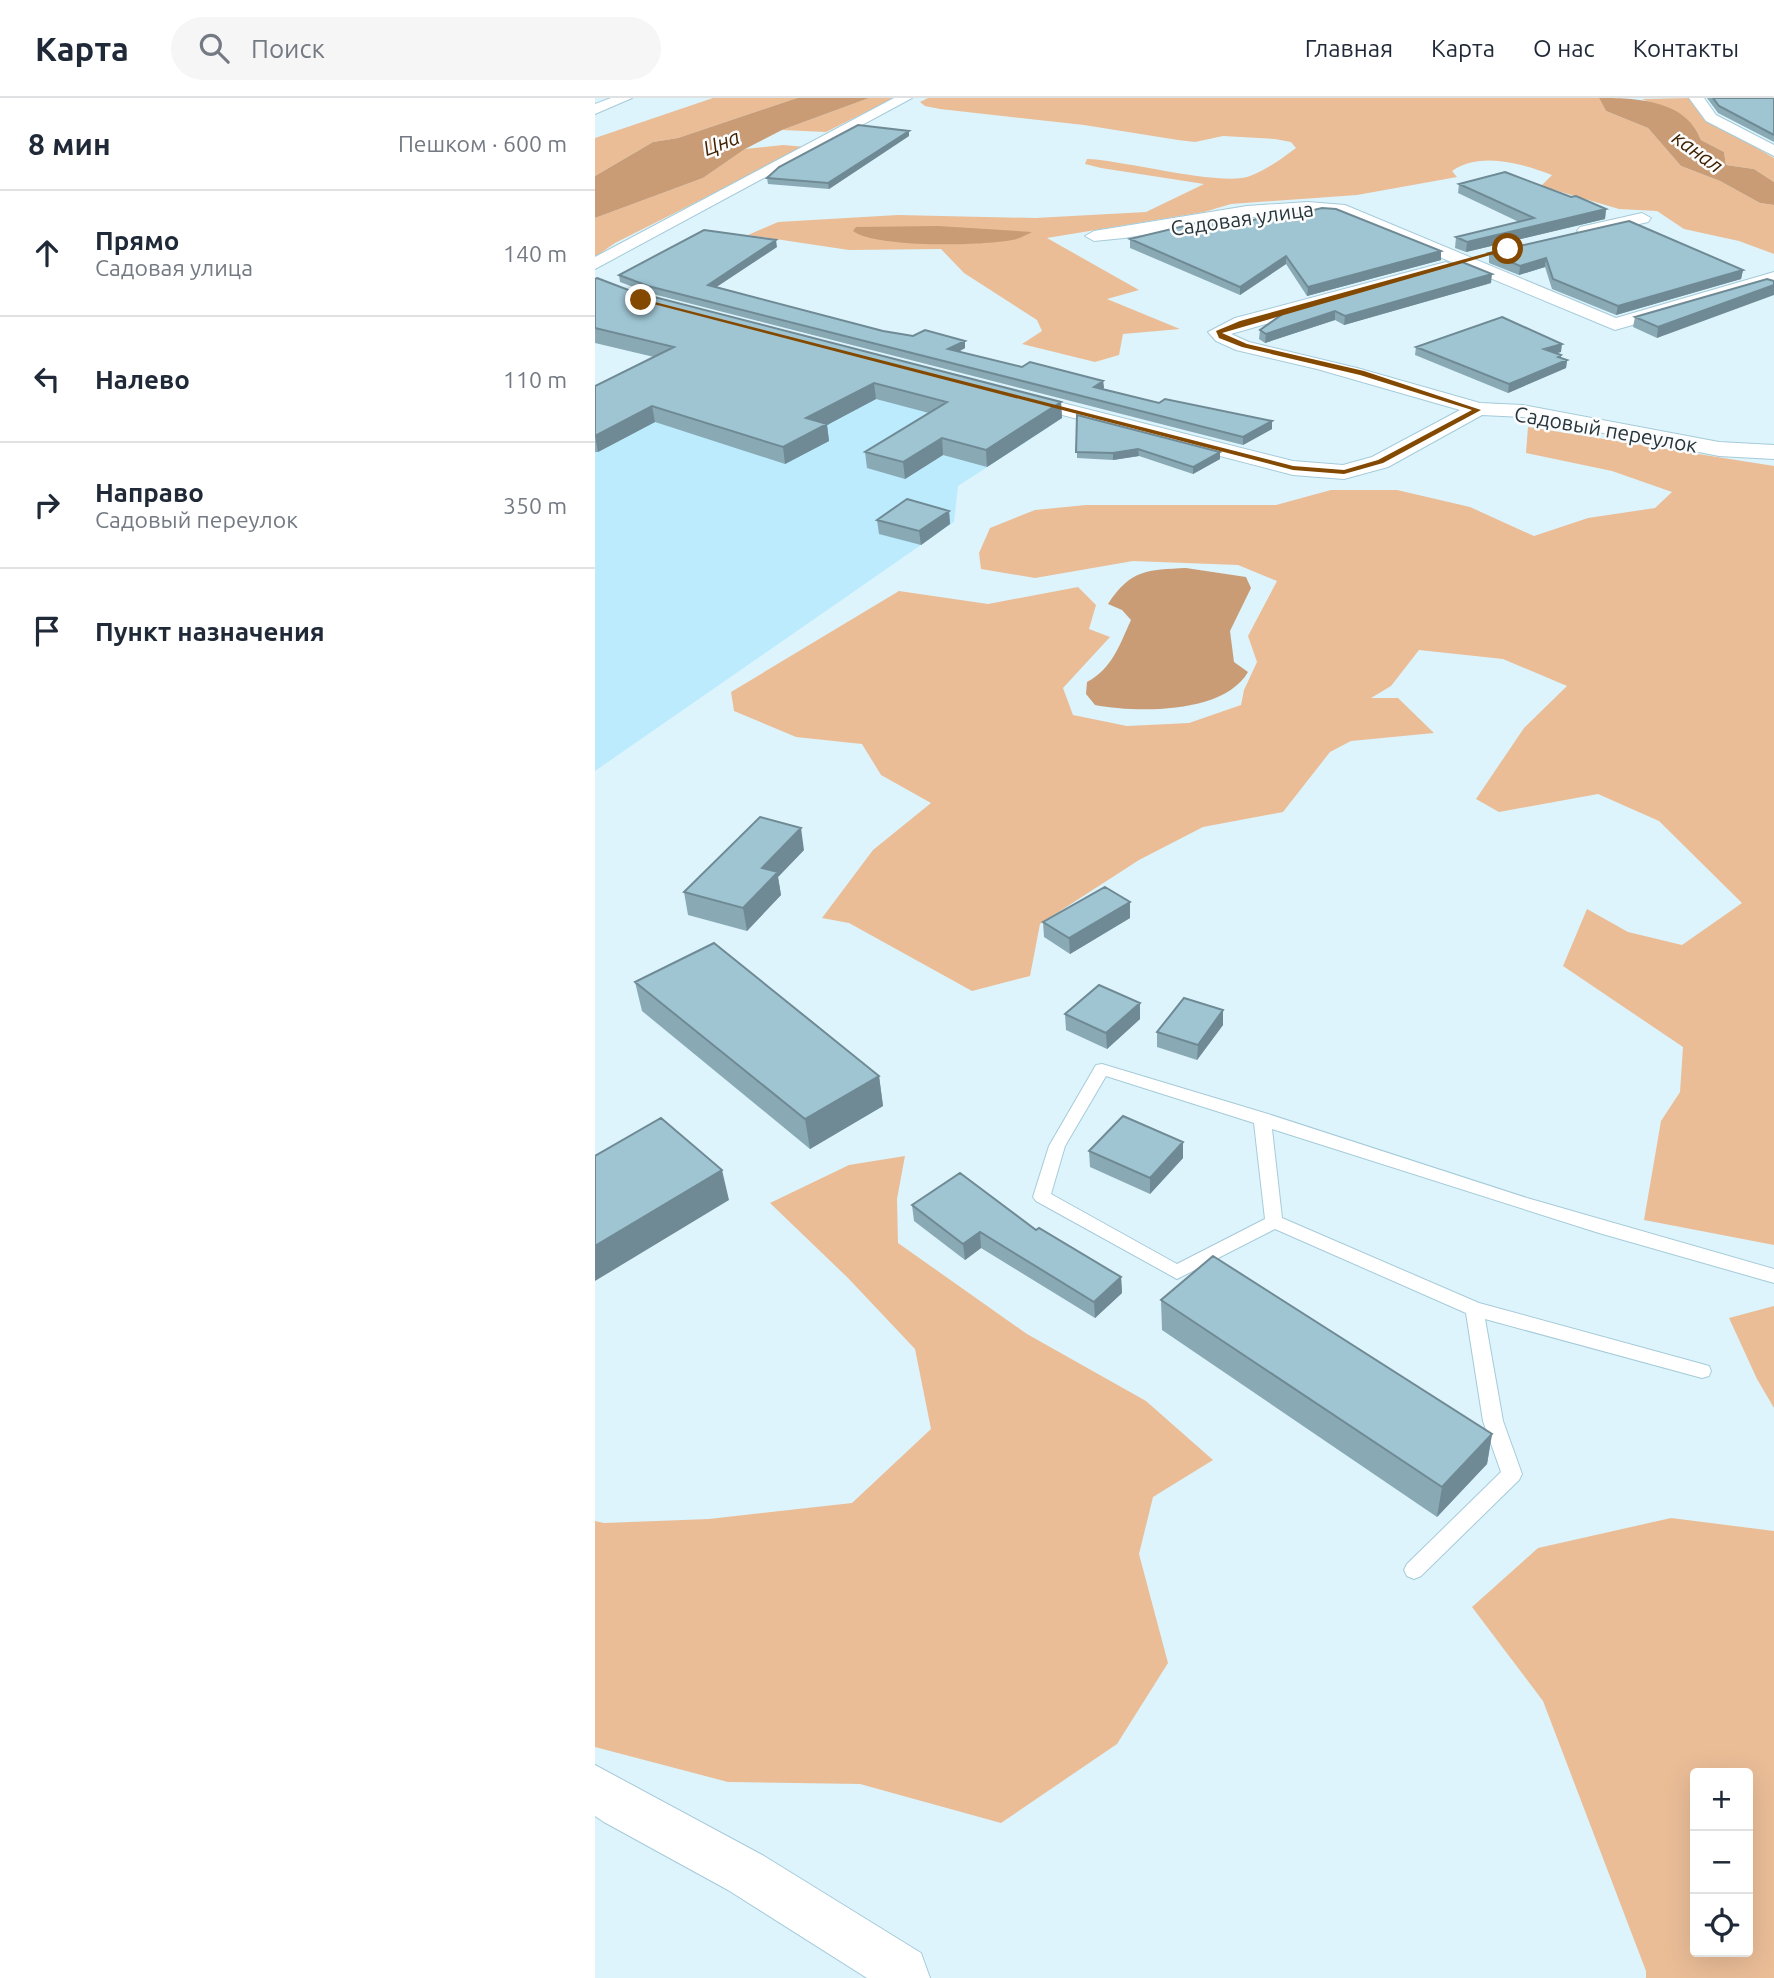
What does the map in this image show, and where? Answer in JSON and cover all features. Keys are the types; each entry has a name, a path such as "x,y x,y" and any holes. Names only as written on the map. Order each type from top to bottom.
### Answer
{"street":[{"path":"595,109 625,98"},
{"path":"597,276 624,246 905,98"},
{"path":"1696,98 1711,118 1769,146"},
{"name":"Садовая улица","path":"1094,236 1141,233 1280,208 1319,206 1339,209 1459,256 1463,262 1615,324 1774,278"},
{"path":"1561,237 1642,218"},
{"path":"1478,410 1362,373 1244,346 1221,337 1218,332 1242,322 1496,253"},
{"name":"Садовый переулок","path":"1004,394 1293,468 1344,472 1380,462 1478,410 1523,411 1719,449 1774,452"},
{"path":"595,1788 621,1806 745,1873 818,1917 903,1971 904,1978"}],"lane":[{"path":"1275,1222 1177,1272 1042,1197 1057,1146 1102,1069 1262,1118 1626,1237 1774,1276"},
{"path":"1262,1118 1275,1222"},
{"path":"1275,1222 1474,1309 1702,1371"},
{"path":"1414,1570 1512,1474 1493,1420 1474,1309"}],"shaded area":[{"path":"713,98 797,98 678,138 653,142 595,176 595,138"},
{"path":"869,98 894,98 826,132 782,130"},
{"path":"928,98 1599,98 1606,111 1648,128 1681,166 1720,181 1760,203 1774,205 1774,254 1739,241 1684,229 1657,211 1619,209 1541,186 1552,175 1528,167 1502,161 1476,162 1452,171 1457,177 1357,195 1231,204 1204,212 1047,238 1139,290 1107,299 1180,329 1123,334 1119,355 1095,362 1022,344 1042,331 1037,320 964,273 941,249 849,250 748,235 778,222 898,215 1035,218 1146,212 1204,184 1101,168 1085,164 1087,159 1196,176 1236,178 1263,170 1296,148 1291,142 1275,139 1223,136 1195,142 1084,125 940,109 925,106 920,102"},
{"path":"1689,98 1706,119 1774,158 1774,182 1754,169 1726,165 1724,152 1701,140 1685,118 1642,99"},
{"path":"783,145 806,147 615,243 595,257 595,218 703,178 745,149"},
{"path":"768,355 1049,427 958,486 954,522 595,771 595,404"},
{"path":"1528,427 1774,466 1774,1245 1644,1220 1661,1121 1680,1092 1683,1047 1563,966 1587,909 1628,932 1682,945 1742,903 1659,821 1598,794 1499,812 1476,799 1524,728 1567,686 1503,659 1419,650 1391,686 1371,698 1398,698 1434,733 1351,741 1330,752 1283,812 1203,827 1139,860 1040,924 1030,976 972,991 849,923 822,918 873,850 931,803 881,775 862,744 796,737 734,711 731,692 899,591 988,604 1078,587 1096,605 1089,629 1110,637 1063,688 1073,715 1127,726 1189,723 1241,705 1244,690 1257,662 1248,636 1277,581 1238,565 1133,561 1035,578 981,569 979,553 990,528 1035,510 1086,505 1276,505 1331,490 1397,490 1470,507 1534,536 1588,518 1655,508 1672,492 1612,471 1526,453"},
{"path":"905,1156 897,1199 898,1243 1027,1334 1146,1401 1213,1460 1153,1497 1139,1554 1168,1663 1117,1744 1001,1823 860,1784 728,1782 595,1747 595,1521 604,1523 709,1519 852,1503 931,1429 915,1349 848,1278 770,1203 849,1165"},
{"path":"1774,1306 1774,1408 1757,1379 1729,1318"},
{"path":"1671,1518 1774,1531 1774,1978 1646,1978 1646,1971 1543,1701 1472,1607 1538,1548"}],"water":[{"name":"Цна","path":"797,98 869,98 782,130 745,149 703,178 595,218 595,176 653,142 678,138"},
{"name":"канал","path":"1599,98 1643,100 1684,116 1694,126 1701,140 1724,152 1726,165 1754,169 1774,182 1774,205 1760,203 1720,181 1681,166 1648,128 1606,111"},
{"path":"938,226 1032,232 1020,238 997,242 929,244 865,237 853,231 856,227"},
{"path":"1186,568 1246,577 1251,588 1230,631 1234,662 1248,672 1236,686 1220,696 1200,703 1156,709 1095,705 1086,694 1087,682 1109,663 1131,620 1122,610 1108,604 1124,584 1141,574"}],"building":[{"path":"1713,98 1774,98 1774,135 1719,106"},
{"path":"858,125 909,131 828,183 767,178 779,167"},
{"path":"1505,172 1606,209 1467,242 1456,237 1534,218 1459,184"},
{"path":"1322,208 1336,209 1441,251 1308,287 1286,256 1240,287 1130,239 1209,220 1226,228 1267,216 1276,219"},
{"path":"1629,221 1743,270 1618,306 1553,279 1546,258 1520,266 1489,253"},
{"path":"704,230 776,240 708,285 883,331 913,336 925,330 965,341 948,349 1022,367 1030,362 1103,381 1094,387 1159,403 1165,399 1272,421 1243,437 648,286 619,275"},
{"path":"1462,262 1492,274 1345,316 1335,311 1266,334 1260,330 1284,313"},
{"path":"597,278 631,291 1061,402 986,450 942,438 903,462 865,452 947,402 874,383 806,418 827,424 783,447 652,406 595,436 595,386 674,347 595,328"},
{"path":"1767,279 1774,281 1774,285 1658,327 1635,317"},
{"path":"1502,317 1562,344 1544,349 1567,360 1509,384 1416,347"},
{"path":"1077,415 1220,452 1193,467 1138,449 1113,453 1076,452"},
{"path":"907,499 949,511 919,531 877,520"},
{"path":"760,817 801,828 762,868 778,872 743,908 684,892"},
{"path":"1105,887 1130,902 1069,938 1043,922"},
{"path":"714,943 879,1076 805,1119 635,982"},
{"path":"1099,985 1140,1003 1106,1033 1065,1014"},
{"path":"1184,998 1223,1010 1198,1045 1157,1032"},
{"path":"1123,1116 1183,1142 1150,1178 1089,1151"},
{"path":"661,1118 722,1170 595,1246 595,1156"},
{"path":"960,1173 1036,1230 1039,1228 1121,1277 1094,1302 980,1232 963,1244 912,1205"},
{"path":"1213,1256 1492,1434 1442,1487 1161,1300"}],"route":[{"path":"641,300 1293,468 1344,472 1380,462 1478,410 1362,373 1244,346 1221,337 1218,332 1242,322 1508,249"}]}
